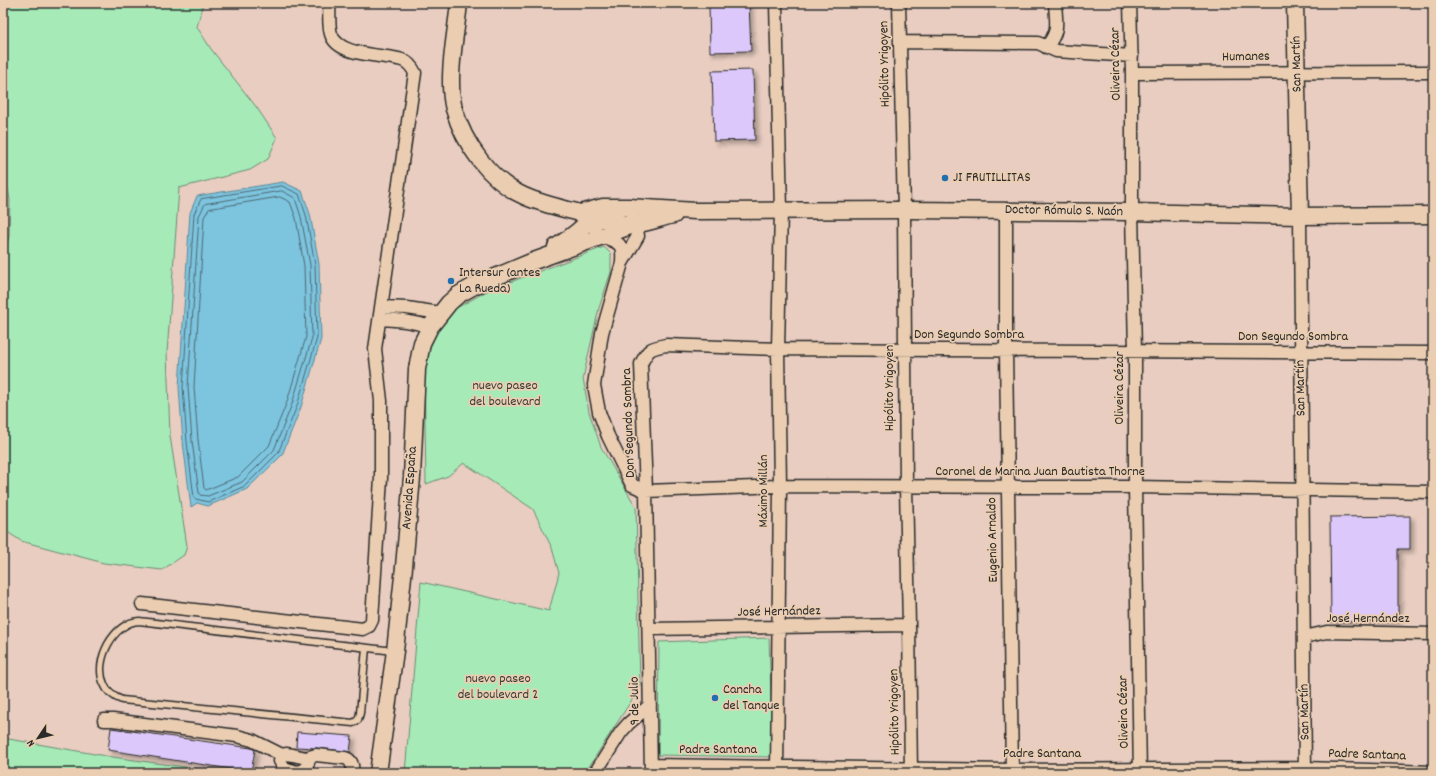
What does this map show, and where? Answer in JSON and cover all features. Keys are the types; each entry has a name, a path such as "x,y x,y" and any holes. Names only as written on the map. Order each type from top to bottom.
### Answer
{"main road":[{"path":"459,3 451,89 454,108 461,130 489,170 503,183 523,196 586,216"},
{"name":"San Martín","path":"1295,3 1300,216"},
{"name":"Doctor Rómulo S. Naón","path":"586,216 628,206 696,211 904,210 1132,212 1300,216 1433,215"},
{"name":"Doctor Rómulo S. Naón","path":"586,216 607,221 636,224 696,211"},
{"name":"Avenida España","path":"531,262 568,240 586,216"},
{"name":"Avenida España","path":"378,773 395,652 412,477 416,369 422,343 430,327 449,303 458,295 474,286 531,262 636,224"}],"street":[{"path":"142,604 363,629 370,626 372,620 381,478 381,401 375,349 415,73 410,65 402,60 365,55 350,50 335,42 331,35 329,3"},
{"name":"Máximo Millán","path":"776,3 781,210 778,349 780,486 777,769"},
{"name":"Hipólito Yrigoyen","path":"899,3 904,210 906,486 910,625 911,771"},
{"path":"1046,47 1054,38 1057,28 1055,3"},
{"name":"Oliveira Cézar","path":"1130,3 1132,56 1135,487 1140,771"},
{"path":"900,42 1038,44 1056,51 1132,56"},
{"name":"Humanes","path":"1132,73 1433,72"},
{"path":"628,206 636,224 638,236 622,263 602,332 594,384 599,412 632,485 646,491"},
{"name":"Eugenio Arnaldo","path":"1006,211 1006,350 1012,771"},
{"path":"586,216 597,232 620,246 622,252 622,263"},
{"name":"San Martín","path":"1300,216 1305,770"},
{"path":"381,313 407,308 440,313"},
{"path":"381,313 430,327"},
{"name":"Don Segundo Sombra","path":"649,629 641,364 647,352 655,347 666,345 778,349 1433,353"},
{"name":"Coronel de Marina Juan Bautista Thorne","path":"646,491 780,486 906,486 1135,487 1433,492"},
{"name":"José Hernández","path":"649,629 910,625"},
{"name":"9 de Julio","path":"649,629 651,769"},
{"name":"José Hernández","path":"1304,637 1327,632 1433,634"},
{"path":"595,773 621,732 650,705"},
{"path":"104,720 236,736 252,740 282,755 286,754 306,758 316,755 345,758 349,759 352,763 352,773"},
{"path":"282,755 280,761 284,768 297,772 303,772 305,770 308,763 306,758"},
{"name":"Padre Santana","path":"651,769 911,771 1305,770 1433,772"}],"lane":[{"path":"366,648 360,713 358,720 353,722 122,700 108,691 103,683 101,669 103,657 110,642 119,630 132,622 366,648 395,652"}],"green space":[{"path":"3,3 203,3 197,27 211,49 257,108 277,138 268,159 250,170 179,188 167,353 170,436 187,546 184,555 162,570 104,563 21,541 3,529 3,251 9,237 10,200 3,160"},
{"path":"604,247 611,254 611,272 599,308 583,378 589,412 601,447 636,507 640,687 585,773 405,773 421,582 549,611 559,573 552,548 533,509 464,463 448,476 426,484 424,361 444,315 489,290"},
{"name":"Cancha del Tanque","path":"769,638 773,757 658,755 659,642"},
{"path":"3,738 106,756 228,773 3,773"}],"water":[{"path":"283,182 302,191 310,214 319,264 321,339 301,407 282,455 247,489 208,506 197,503 191,507 183,442 179,387 190,213 197,196"}],"building":[{"path":"709,3 749,3 751,51 710,52"},
{"path":"753,70 755,140 714,141 712,71"},
{"path":"1410,516 1410,549 1398,549 1398,621 1331,622 1330,517"},
{"path":"111,728 251,748 255,750 251,772 108,750"},
{"path":"297,732 352,736 350,752 296,747"}],"place":[{"name":"JI FRUTILLITAS","path":"945,178"},
{"name":"Intersur (antes La Rueda)","path":"451,281"},
{"name":"Cancha del Tanque","path":"715,698"}],"park label":[{"name":"nuevo paseo del boulevard","path":"505,394"},
{"name":"nuevo paseo del boulevard 2","path":"498,688"}]}
